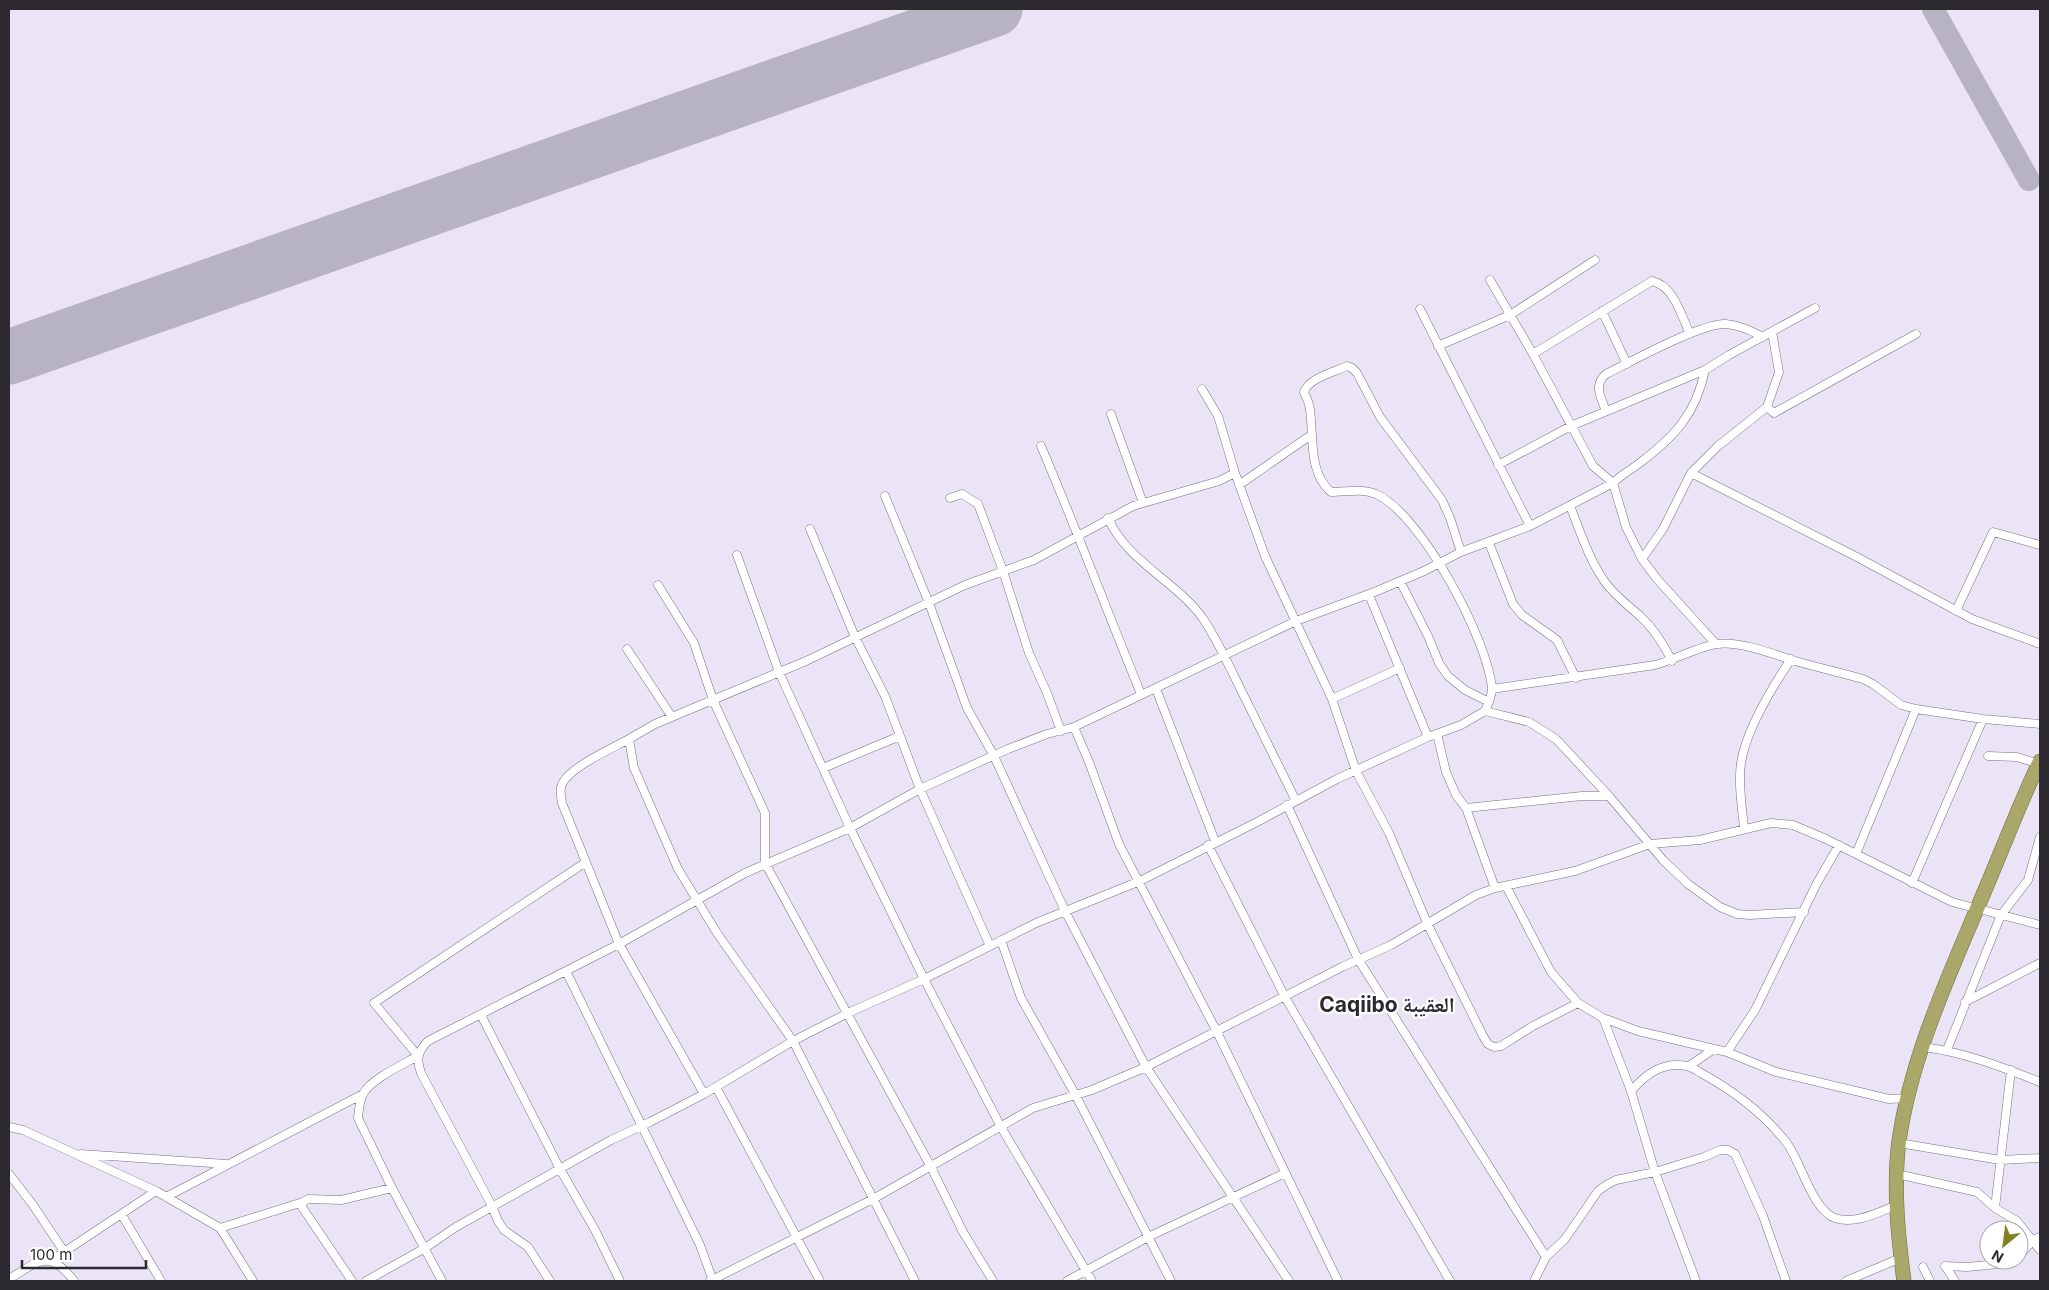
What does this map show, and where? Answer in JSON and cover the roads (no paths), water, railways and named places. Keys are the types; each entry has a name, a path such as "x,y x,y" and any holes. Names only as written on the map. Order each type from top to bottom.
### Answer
{"highway":[{"path":"1904,1281 1897,1204 1897,1174 1899,1143 1908,1098 1944,985 2040,762"}],"street":[{"path":"1438,346 1510,314 1595,260"},
{"path":"1490,280 1533,354 1593,466 1613,483 1626,527 1642,559 1657,580 1716,644"},
{"path":"1533,354 1652,281 1661,283 1669,290 1690,334"},
{"path":"1420,308 1530,526"},
{"path":"1498,465 1571,426 1705,370 1815,308"},
{"path":"1602,311 1627,364"},
{"path":"1606,411 1598,387 1600,379 1606,374 1690,334 1708,326 1725,324 1740,327 1763,337"},
{"path":"1642,559 1663,529 1691,473 1718,446 1767,407 1779,372 1772,332"},
{"path":"1767,407 1774,412 1779,411 1916,334"},
{"path":"366,1281 425,1248 492,1206 611,1140 643,1126 704,1094 793,1041 848,1013 924,979 1001,940 1065,911 1140,881 1287,806 1336,778 1356,771 1428,737 1461,725 1486,711 1492,689 1479,643 1457,595 1422,536 1390,503 1375,494 1357,490 1331,492 1318,476 1312,448 1310,409 1304,392 1306,386 1347,366 1357,373 1380,417 1442,500 1461,552"},
{"path":"442,1281 392,1188 358,1118 359,1105 363,1094 371,1084 418,1056 422,1047 428,1041 566,972 765,863 850,828 920,789 994,756 1061,730 1074,727 1296,621 1369,595 1461,552 1530,526 1570,506 1613,483 1622,474 1638,465 1660,448 1695,404 1705,370"},
{"path":"1202,389 1218,416 1239,485 1272,572 1332,699 1356,771 1389,833 1428,925 1482,1036 1488,1044 1494,1047 1501,1046 1514,1040 1533,1026 1578,1003"},
{"path":"1111,414 1143,503"},
{"path":"1239,485 1311,435"},
{"path":"1041,446 1079,535 1099,592 1141,694"},
{"path":"704,1094 619,944 562,804 561,787 564,780 583,765 672,717 779,672 966,585 1034,560 1108,518 1143,503 1219,481 1235,472"},
{"path":"1691,473 1856,556 1972,619 2040,644"},
{"path":"950,498 962,494 978,504 1004,571 1029,654 1061,730"},
{"path":"886,496 929,602 968,708 994,756 1065,911 1146,1067 1289,1281"},
{"path":"1570,506 1592,561 1604,580 1614,593 1643,619 1664,645 1672,661"},
{"path":"1108,518 1119,538 1187,599 1204,620 1224,654 1296,800"},
{"path":"810,529 855,637 885,696 920,789 990,946"},
{"path":"1956,611 1993,532 2040,545"},
{"path":"1489,543 1513,604 1522,615 1557,640 1576,678"},
{"path":"738,555 779,672 850,828 924,979 1001,1127 1092,1281"},
{"path":"1400,581 1428,636 1439,663 1448,676 1465,690 1489,702"},
{"path":"658,585 694,643 713,700 765,813 765,863 931,1167 963,1232 994,1281"},
{"path":"1369,595 1428,737"},
{"path":"1492,689 1576,678 1672,661 1716,644 1733,644 1774,653 1863,679 1873,684 1901,705 1916,709 1983,719 2040,724"},
{"path":"628,649 672,717"},
{"path":"1744,828 1740,782 1741,763 1746,744 1755,722 1791,659"},
{"path":"1332,699 1400,668"},
{"path":"1156,688 1212,843 1285,997 1450,1281"},
{"path":"1856,854 1916,709"},
{"path":"1486,711 1529,722 1563,744 1663,860 1688,884 1720,907 1738,914 1750,915 1804,912"},
{"path":"1912,882 1983,719"},
{"path":"1074,727 1119,844 1140,881 1217,1032 1338,1281"},
{"path":"1437,734 1446,772 1456,795 1466,808 1495,888"},
{"path":"823,768 900,736"},
{"path":"629,739 631,757 644,795 678,870 697,901 793,1041 915,1281"},
{"path":"1988,756 2017,756 2040,762"},
{"path":"1466,808 1582,796 1609,796"},
{"path":"1287,806 1358,959 1546,1258"},
{"path":"566,972 643,1126 700,1246 711,1281 873,1199 1033,1108 1092,1090 1146,1067 1358,959 1391,945 1428,925 1476,895 1495,888 1575,870 1650,844 1700,840 1744,828 1771,824 1793,825 1839,845 1952,902 2040,925"},
{"path":"1946,1050 2001,915 2028,880 2040,837"},
{"path":"1727,1052 1755,1010 1817,883 1839,845"},
{"path":"550,1281 528,1247 504,1230 421,1073 418,1056 374,1003 586,862"},
{"path":"1506,886 1551,972 1578,1003 1604,1018 1638,1031 1727,1052 1761,1067 1788,1076 1889,1099 1908,1098"},
{"path":"1001,940 1021,998 1075,1094 1171,1281"},
{"path":"1965,1002 2040,963"},
{"path":"481,1015 620,1281"},
{"path":"1604,1018 1631,1091 1655,1172 1696,1281"},
{"path":"1923,1047 1946,1050 2011,1070 2040,1082"},
{"path":"1631,1091 1642,1078 1654,1070 1665,1067 1689,1066 1714,1049"},
{"path":"1689,1066 1728,1089 1770,1125 1786,1142 1816,1198 1827,1213 1834,1218 1844,1220 1872,1215 1897,1204"},
{"path":"1995,1208 2011,1070"},
{"path":"716,1087 820,1281"},
{"path":"166,1197 363,1094"},
{"path":"9,1127 23,1130 156,1192 220,1228 253,1281"},
{"path":"1899,1143 2000,1160 2040,1158"},
{"path":"1534,1281 1546,1258 1565,1239 1598,1191 1616,1180 1655,1172 1704,1158 1720,1150 1728,1150 1735,1154 1763,1216 1786,1281"},
{"path":"74,1154 228,1164"},
{"path":"9,1174 33,1205 65,1253"},
{"path":"1067,1281 1148,1237 1285,1174"},
{"path":"1897,1174 1977,1192 1995,1208 2017,1221 2036,1238 2040,1250"},
{"path":"220,1228 308,1199 341,1200 392,1188"},
{"path":"9,1279 34,1264 52,1260 65,1253 156,1192"},
{"path":"303,1202 302,1207 352,1281"},
{"path":"122,1215 161,1281"},
{"path":"1846,1281 1901,1258"},
{"path":"52,1260 60,1265 74,1281"},
{"path":"1955,1281 1945,1266 1979,1266"},
{"path":"1923,1267 1930,1281"}],"district":[{"name":"Caqiibo العقيبة","path":"1387,1005"}]}
